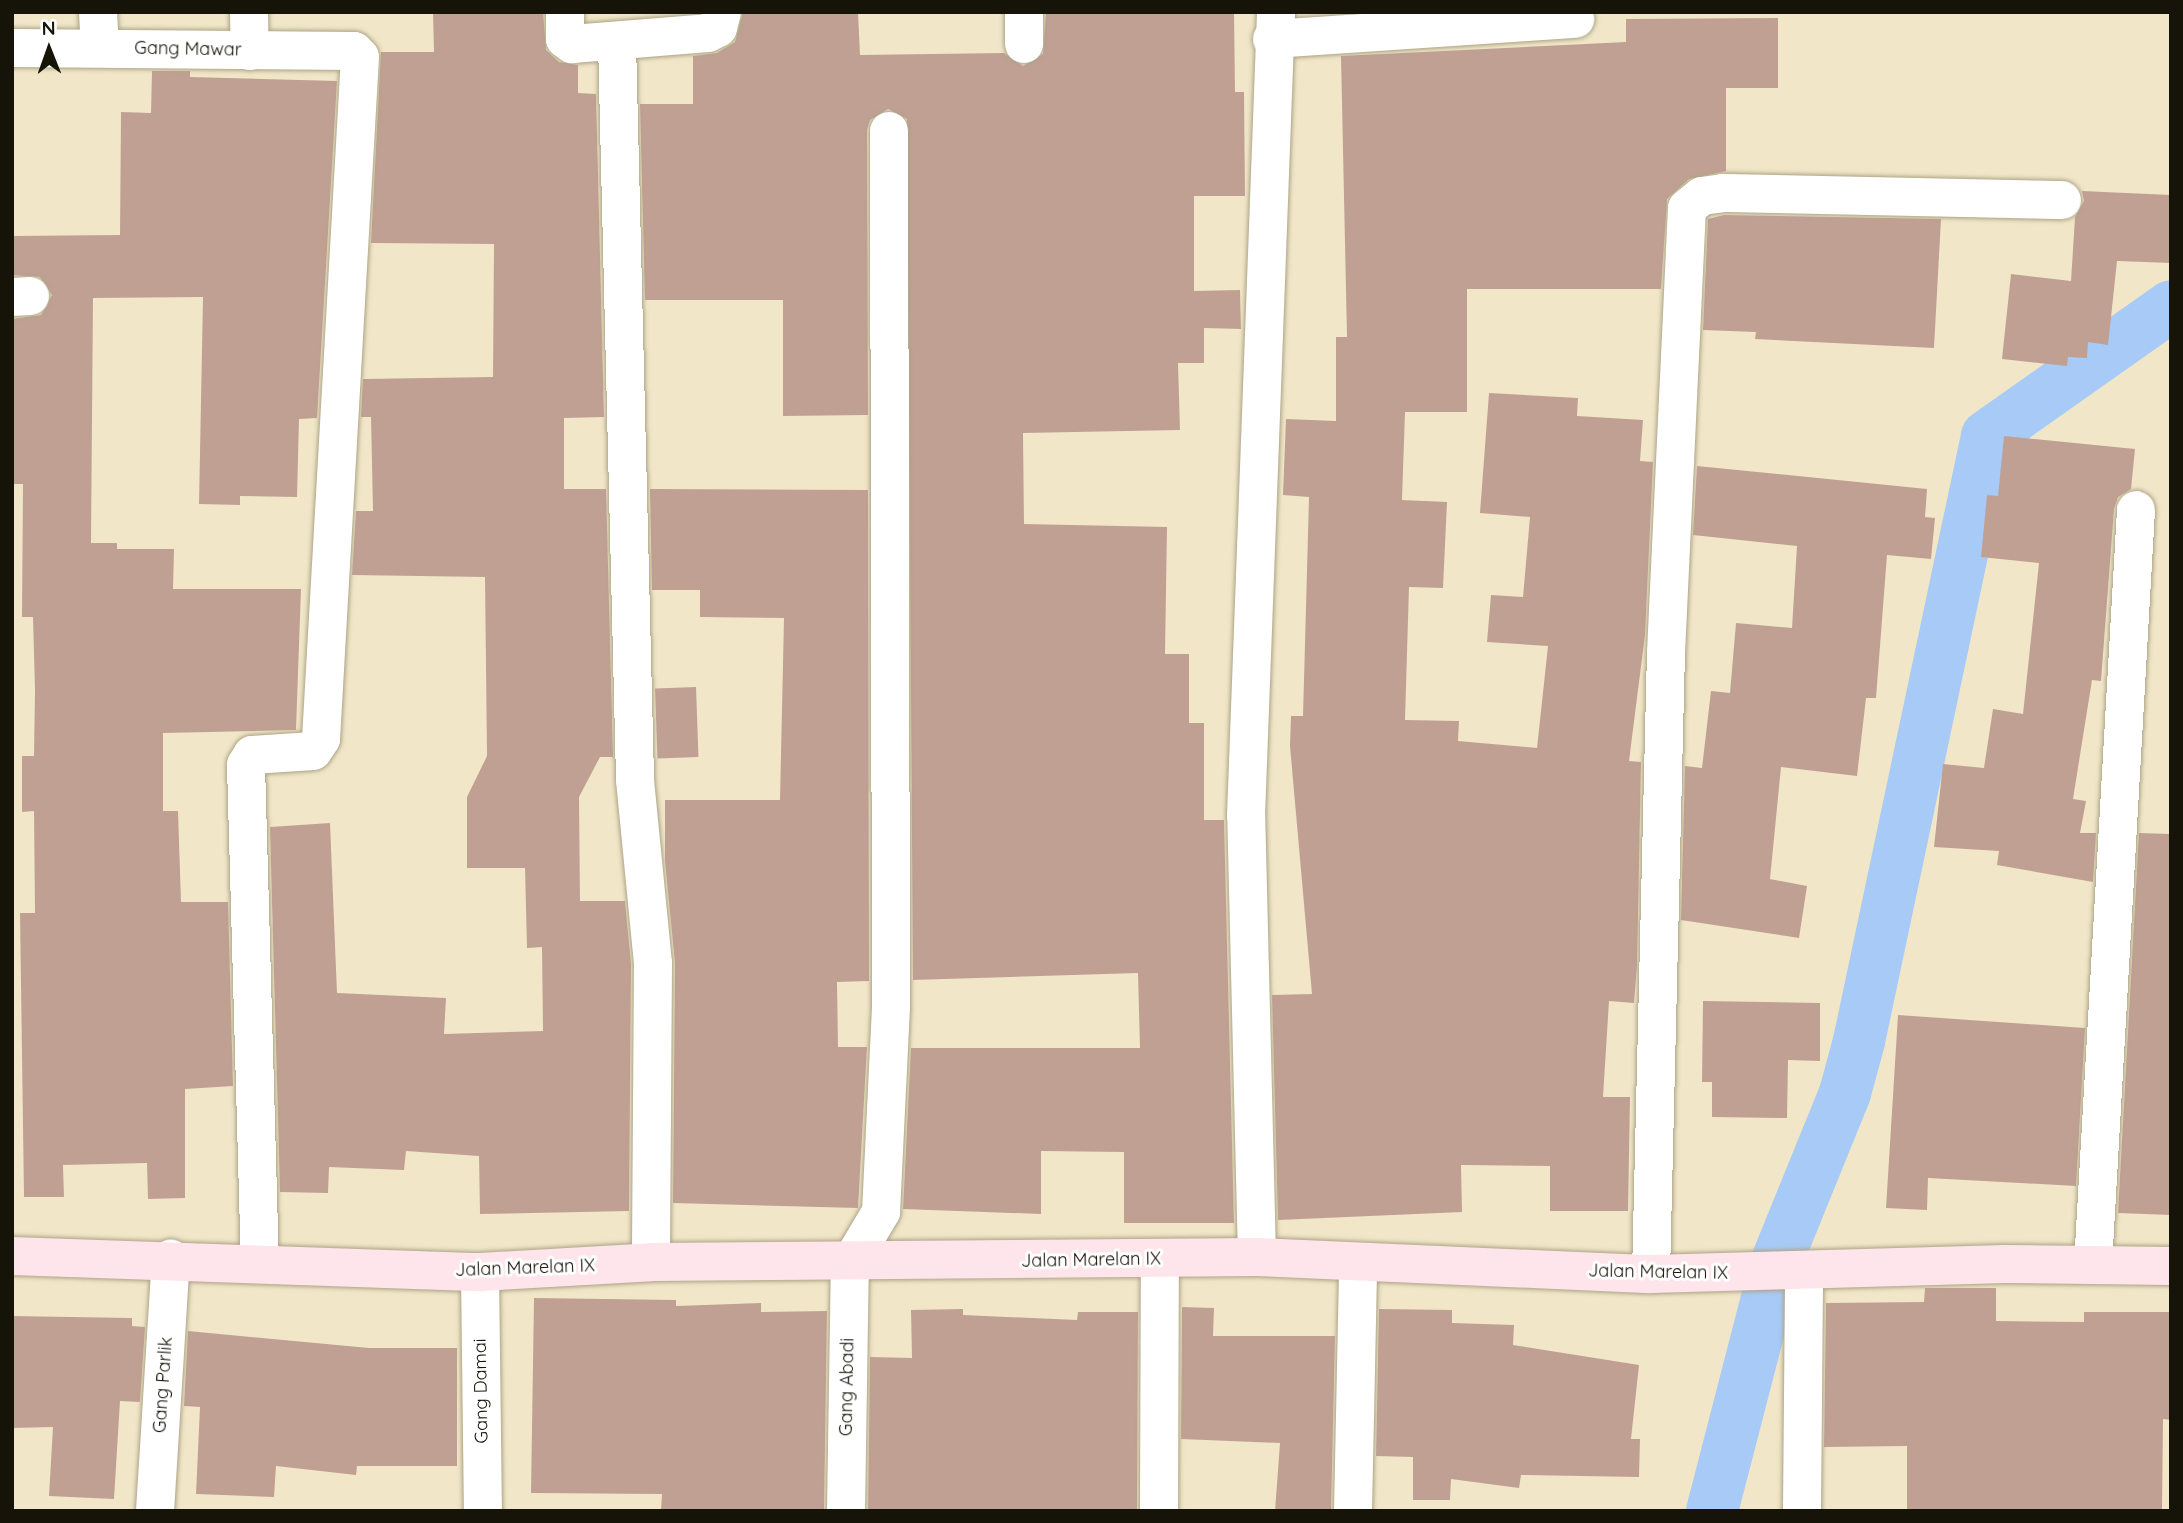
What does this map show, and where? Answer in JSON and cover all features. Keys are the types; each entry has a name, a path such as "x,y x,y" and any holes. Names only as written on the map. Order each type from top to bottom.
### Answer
{"main road":[{"name":"Jalan Marelan IX","path":"12,1256 171,1259 480,1272 651,1262 850,1264 1257,1257 1651,1274 2092,1265 2171,1266"}],"street":[{"path":"249,12 250,51"},
{"path":"565,12 568,42 617,42 708,33 718,28 722,12"},
{"path":"1257,1257 1246,816 1274,25 1491,18 1575,19"},
{"name":"Gang Mawar","path":"12,48 99,30 250,51 354,51 360,57 321,739 313,751 253,755 246,765 260,1263"},
{"path":"617,42 635,780 653,963 651,1262"},
{"path":"850,1264 881,1212 891,1007 889,131"},
{"path":"1651,1274 1665,653 1687,208 1702,196 1723,194 2062,200"},
{"path":"2092,1265 2136,510"},
{"path":"1159,1511 1160,1258"},
{"name":"Gang Parlik","path":"155,1511 171,1259"},
{"path":"1353,1511 1358,1262"},
{"name":"Gang Abadi","path":"846,1511 850,1264"},
{"path":"1796,1271 1802,1511"},
{"name":"Gang Damai","path":"480,1272 483,1511"}],"building":[{"path":"433,12 543,12 546,50 559,62 578,65 578,93 596,94 604,417 564,418 564,489 606,489 613,757 600,757 579,797 580,901 625,901 631,964 629,1211 480,1214 479,1156 406,1151 404,1170 329,1167 328,1193 280,1192 270,827 330,823 337,993 446,998 444,1034 543,1031 542,947 527,948 525,868 467,868 467,797 487,756 485,577 352,575 356,511 373,511 371,417 361,417 363,379 493,377 494,244 371,243 381,52 434,52"},
{"path":"743,12 858,12 860,55 1004,53 1023,66 1043,54 1046,12 1234,12 1235,92 1244,92 1245,196 1194,196 1194,291 1240,290 1241,329 1204,328 1204,363 1178,363 1180,430 1023,433 1024,524 1167,527 1165,654 1189,654 1189,723 1204,723 1204,820 1224,820 1234,1223 1124,1223 1124,1152 1041,1151 1041,1214 903,1209 911,1048 1140,1048 1138,973 913,980 907,119 888,109 870,120 867,130 868,415 783,416 783,300 645,300 640,104 693,104 693,56 717,53 735,42"},
{"path":"1778,18 1778,88 1726,88 1726,171 1689,179 1667,199 1661,289 1467,289 1467,412 1405,412 1402,500 1447,502 1443,588 1409,587 1405,720 1459,721 1458,741 1537,748 1548,646 1487,642 1491,595 1523,597 1530,517 1480,513 1489,393 1578,398 1577,416 1643,420 1640,461 1653,462 1645,635 1629,761 1641,762 1637,965 1634,1003 1609,1001 1603,1097 1630,1097 1628,1211 1550,1211 1550,1166 1461,1165 1462,1212 1278,1220 1272,995 1312,994 1290,746 1291,716 1303,716 1309,497 1283,495 1286,419 1336,421 1336,337 1347,337 1341,56 1626,42 1626,19"},
{"path":"152,71 190,71 190,77 337,81 317,418 299,419 297,497 240,496 240,505 199,504 203,297 93,298 91,543 117,543 117,549 174,549 173,589 301,589 296,730 163,733 163,811 178,811 181,902 228,902 233,1086 185,1089 185,1198 148,1199 147,1163 63,1165 64,1197 24,1197 20,913 35,913 34,811 22,812 22,756 34,756 35,690 33,617 22,617 23,484 13,484 12,319 41,315 52,295 40,277 12,275 12,236 120,235 121,112 151,113"},
{"path":"2082,191 2171,195 2171,263 2117,261 2108,345 2088,342 2087,358 2068,357 2067,366 2002,359 2011,274 2071,281 2075,217 2084,201"},
{"path":"1724,215 1941,219 1934,348 1755,339 1756,332 1703,330 1708,219"},
{"path":"2004,436 2135,449 2131,489 2118,497 2114,509 2101,681 2092,680 2073,799 2086,801 2080,833 2096,833 2093,882 1997,865 1999,851 1934,847 1943,764 1984,768 1993,709 2023,714 2039,563 1981,557 1987,495 1998,496"},
{"path":"1697,466 1927,489 1925,517 1935,518 1931,559 1887,555 1876,698 1866,698 1857,776 1781,767 1770,879 1807,886 1799,938 1681,920 1685,766 1702,768 1711,691 1730,693 1736,623 1792,628 1797,546 1693,535"},
{"path":"650,489 868,490 869,981 837,982 838,1047 867,1047 858,1208 673,1203 675,963 665,861 665,800 780,800 784,618 700,617 700,590 652,590"},
{"path":"696,687 698,757 657,758 655,688"},
{"path":"2139,833 2171,834 2171,1215 2118,1213"},
{"path":"1703,1001 1820,1003 1820,1061 1788,1060 1787,1118 1712,1117 1712,1082 1702,1082"},
{"path":"1898,1015 2085,1028 2076,1186 1928,1178 1927,1210 1886,1208"},
{"path":"1925,1288 1996,1288 1996,1321 2084,1322 2084,1312 2171,1312 2171,1420 2163,1419 2162,1511 1907,1509 1907,1446 1824,1447 1826,1303 1924,1302"},
{"path":"534,1298 676,1300 676,1306 761,1303 761,1312 827,1311 824,1511 661,1511 662,1494 531,1493"},
{"path":"1182,1307 1214,1308 1213,1336 1335,1336 1331,1511 1275,1511 1280,1443 1181,1439"},
{"path":"963,1309 963,1315 1077,1320 1078,1312 1138,1312 1137,1511 868,1511 870,1357 912,1358 911,1310"},
{"path":"1379,1309 1452,1310 1452,1323 1514,1325 1513,1345 1639,1365 1631,1439 1640,1439 1639,1477 1521,1475 1519,1488 1451,1479 1450,1500 1413,1500 1413,1457 1376,1456"},
{"path":"12,1316 132,1318 132,1326 145,1327 140,1402 120,1401 114,1499 49,1496 53,1427 12,1428"},
{"path":"188,1331 369,1348 457,1348 457,1466 357,1466 356,1475 276,1466 274,1497 196,1494 200,1407 184,1406"}],"waterway":[{"path":"1712,1511 1776,1263 1845,1093 1859,1041 1987,436 2171,306"}]}
